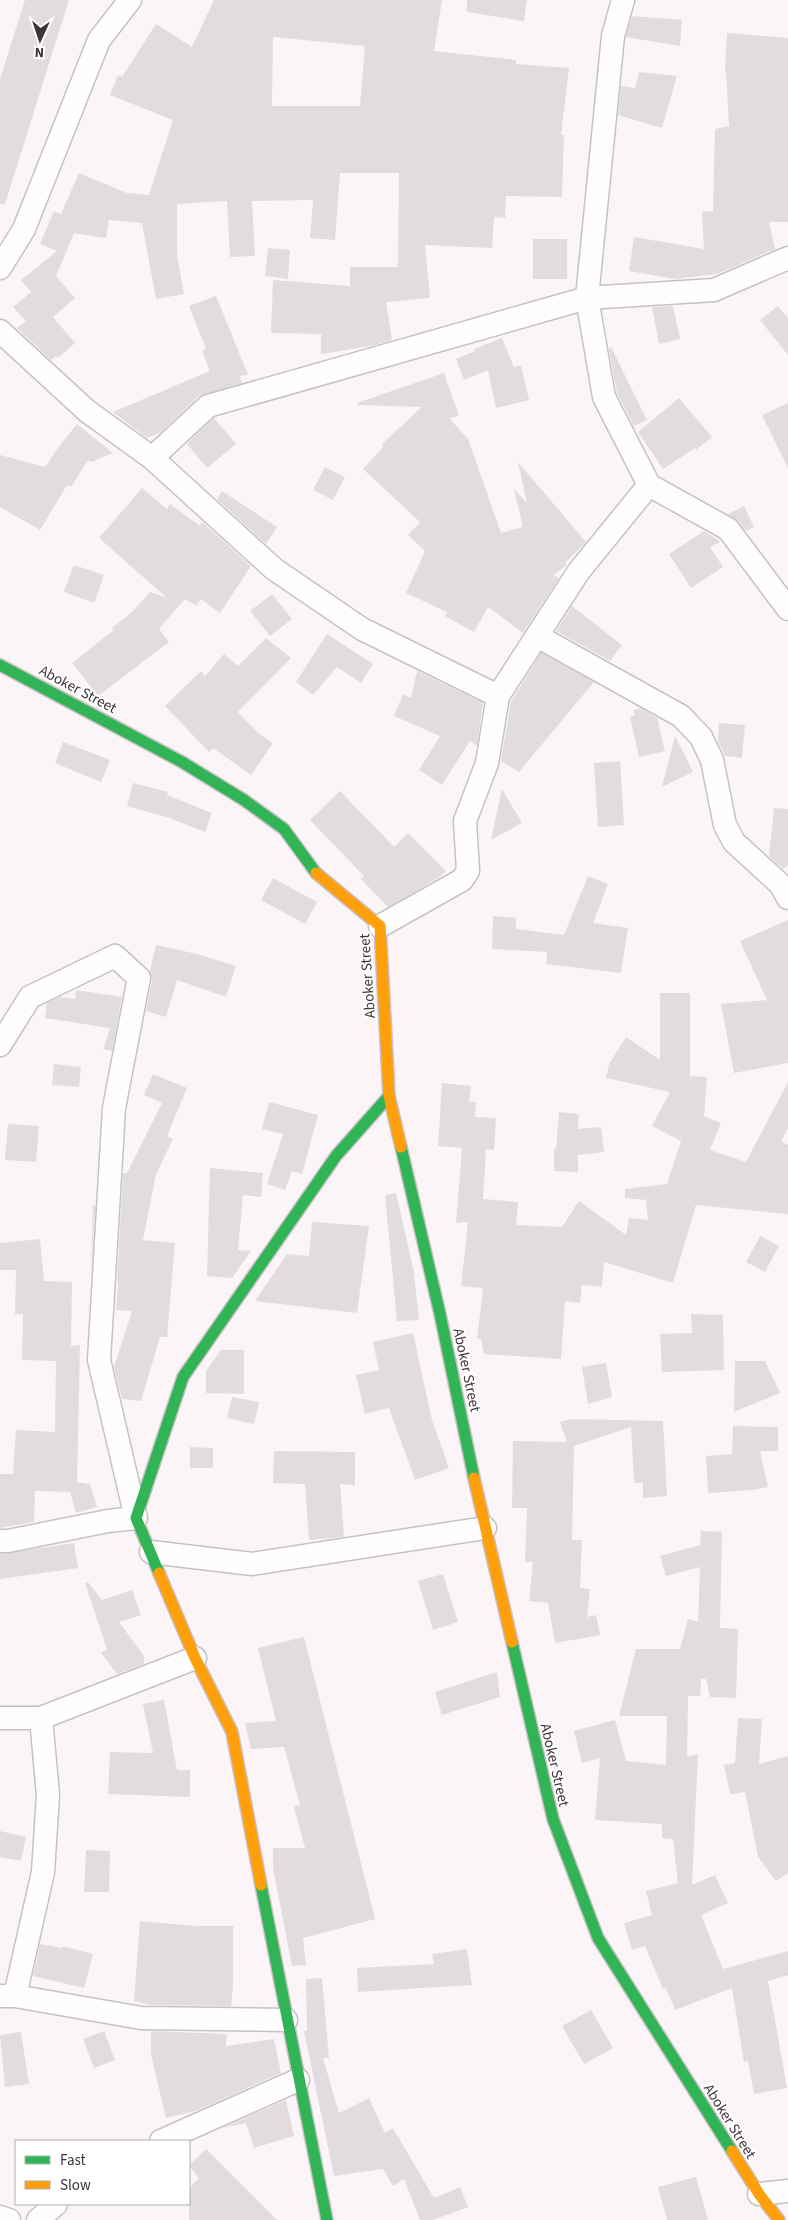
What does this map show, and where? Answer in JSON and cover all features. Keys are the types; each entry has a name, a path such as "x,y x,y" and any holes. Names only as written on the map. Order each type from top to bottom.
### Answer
{"main road":[{"name":"Aboker Street","path":"0,665 182,762 244,800 284,829 319,877 380,926 390,1096 440,1314 485,1528 553,1819 598,1938 759,2194 779,2220"},
{"path":"327,2220 286,2020 232,1732 195,1658 136,1518 184,1377 336,1156 390,1096"}],"street":[{"path":"0,268 24,229 99,40 130,0"},
{"path":"623,0 613,36 587,298 604,397 649,485 728,529 788,609"},
{"path":"152,458 208,406 587,298 714,290 788,258"},
{"path":"0,331 87,411 152,458 274,569 362,629 498,696"},
{"path":"380,926 462,880 468,871 465,821 487,763 498,696 579,571 649,485"},
{"path":"537,636 681,716 701,737 712,760 725,824 734,842 780,884 788,898"},
{"path":"0,1046 30,997 115,956 140,978 114,1108 99,1360 136,1518 0,1541"},
{"path":"151,1552 252,1564 485,1528"},
{"path":"0,1718 41,1718 195,1658"},
{"path":"41,1718 48,1795 43,1872 8,1996 141,2018 286,2020"},
{"path":"163,2140 298,2080"},
{"path":"759,2194 788,2191"},
{"path":"38,2220 55,2205"},
{"path":"0,2217 9,2220"}],"building":[{"path":"25,0 69,0 5,204 0,204 0,79"},
{"path":"214,0 442,0 434,51 516,60 516,64 569,68 561,135 564,135 562,197 506,196 505,218 494,217 492,248 425,245 430,298 386,302 392,340 371,346 321,354 321,334 271,333 273,280 350,286 350,267 398,267 399,173 340,173 335,240 310,238 313,200 252,201 255,256 230,257 227,201 177,204 177,255 184,294 156,299 142,223 109,220 106,238 74,233 56,276 75,298 53,317 75,343 58,358 56,356 51,360 17,328 26,321 13,307 31,292 21,280 57,251 40,244 54,211 61,214 79,173 127,193 149,195 173,120 110,95 118,75 122,77 156,24 192,47","holes":["273,37 365,46 360,106 272,106"]},
{"path":"467,0 527,0 524,21 467,12"},
{"path":"632,16 682,20 680,46 626,37"},
{"path":"727,33 788,38 788,222 769,222 775,249 717,274 675,279 629,271 634,237 704,249 702,212 713,211 715,129 729,126 725,71"},
{"path":"639,72 677,76 662,128 618,115 621,86 635,88"},
{"path":"533,239 567,239 567,279 533,279"},
{"path":"268,248 290,250 288,279 265,276"},
{"path":"216,296 248,375 240,376 242,383 199,396 161,432 147,438 113,412 210,371 202,351 206,349 189,306"},
{"path":"673,306 680,339 659,344 652,307"},
{"path":"778,306 788,318 788,355 760,320"},
{"path":"502,338 514,367 521,365 529,400 496,408 488,370 464,380 456,359 475,351 474,349"},
{"path":"611,347 647,420 634,426 617,393 609,349"},
{"path":"444,373 459,416 449,418 468,439 501,533 523,527 514,489 527,503 518,462 586,542 565,563 567,565 553,575 559,578 523,633 488,607 474,632 445,616 447,612 406,593 425,551 408,535 420,522 363,469 384,446 382,444 422,407 358,405 357,403"},
{"path":"679,398 712,437 696,450 695,448 663,469 638,432"},
{"path":"788,403 788,468 762,415"},
{"path":"214,418 236,444 207,468 187,444"},
{"path":"77,424 113,453 91,462 88,460 71,487 67,485 40,530 0,507 0,455 45,467"},
{"path":"325,467 345,477 333,500 313,490"},
{"path":"142,488 167,509 170,504 200,526 202,522 251,566 220,613 201,599 197,606 185,599 159,629 169,642 98,696 72,663 114,630 112,628 132,612 150,592 167,598 99,538"},
{"path":"222,491 277,527 266,544 217,499"},
{"path":"744,506 754,527 746,531 738,521 728,514"},
{"path":"704,531 721,542 710,547 723,567 691,588 669,554"},
{"path":"74,565 104,575 94,603 64,592"},
{"path":"272,594 292,619 270,636 250,611"},
{"path":"572,606 622,645 610,661 556,631"},
{"path":"327,634 373,664 361,683 337,667 313,695 296,682"},
{"path":"266,638 291,658 238,712 258,733 273,743 251,775 213,748 209,752 165,706 201,671 205,676 224,654 238,666"},
{"path":"541,653 594,682 519,772 501,761 511,701"},
{"path":"417,671 483,703 477,746 470,741 442,785 419,770 440,736 394,716 403,694 411,698"},
{"path":"640,708 657,718 665,751 639,757 630,717 635,715 633,710"},
{"path":"719,723 745,725 742,758 725,756 718,741"},
{"path":"675,736 693,772 662,787"},
{"path":"63,742 110,760 101,782 55,763"},
{"path":"620,761 624,825 598,827 594,763"},
{"path":"133,783 168,792 167,795 212,813 205,832 169,818 127,806"},
{"path":"502,789 522,823 491,840"},
{"path":"340,791 394,847 408,833 446,871 440,877 388,907 361,879 364,876 310,820"},
{"path":"774,808 788,809 788,865 783,869 769,856"},
{"path":"588,876 608,884 593,923 628,928 621,973 546,964 547,952 492,949 493,916 516,918 516,929 564,935"},
{"path":"273,878 317,902 305,924 261,900"},
{"path":"788,920 788,1063 734,1073 721,1004 767,1000 740,941"},
{"path":"156,945 197,954 236,966 226,997 177,980 166,1017 146,1011 152,980 150,971"},
{"path":"76,990 122,997 112,1051 103,1049 110,1028 45,1018 47,1003 60,997 75,999"},
{"path":"660,993 690,993 690,1076 707,1077 704,1116 721,1123 710,1150 746,1162 788,1082 788,1128 781,1141 788,1145 788,1214 696,1205 673,1283 604,1262 602,1287 582,1285 580,1303 565,1301 561,1359 484,1354 481,1339 477,1339 483,1288 461,1286 468,1222 456,1223 462,1148 438,1146 442,1083 471,1086 469,1102 476,1102 475,1117 496,1118 494,1150 486,1149 483,1199 518,1202 516,1225 562,1227 579,1201 626,1235 629,1218 648,1220 646,1200 625,1198 625,1189 667,1184 681,1141 652,1126 670,1092 606,1078 609,1064 626,1037 660,1060"},
{"path":"54,1064 81,1067 79,1087 52,1085"},
{"path":"153,1074 187,1088 167,1136 173,1139 156,1174 143,1240 175,1243 167,1337 160,1337 141,1401 122,1399 114,1367 132,1311 116,1310 123,1173 127,1173 162,1103 144,1095"},
{"path":"269,1102 318,1115 302,1174 292,1171 285,1190 267,1184 283,1134 262,1129"},
{"path":"559,1112 579,1114 578,1129 601,1127 604,1152 578,1155 578,1172 554,1171 554,1149 556,1149"},
{"path":"8,1124 39,1126 36,1162 5,1160"},
{"path":"210,1168 263,1173 261,1197 243,1195 238,1250 251,1251 232,1278 207,1276"},
{"path":"96,1193 91,1276 93,1205 95,1206"},
{"path":"396,1193 414,1272 419,1320 397,1321 385,1195"},
{"path":"312,1222 369,1226 357,1313 255,1301 287,1254 309,1256"},
{"path":"760,1236 779,1246 765,1272 746,1262"},
{"path":"40,1239 44,1281 72,1282 71,1346 80,1345 77,1482 90,1484 97,1507 76,1513 70,1492 35,1491 34,1522 0,1528 0,1474 13,1474 16,1430 55,1432 56,1361 22,1360 23,1314 15,1314 16,1270 0,1270 0,1243"},
{"path":"691,1314 723,1315 724,1370 662,1372 660,1334 692,1333"},
{"path":"413,1333 432,1420 449,1468 415,1480 389,1408 365,1414 356,1375 379,1370 373,1342"},
{"path":"221,1350 244,1350 244,1394 206,1393 206,1371"},
{"path":"735,1361 765,1361 780,1393 734,1412"},
{"path":"606,1363 612,1397 588,1404 582,1367"},
{"path":"232,1397 259,1402 254,1424 227,1418"},
{"path":"571,1419 663,1421 667,1496 643,1498 643,1483 634,1483 631,1427 574,1446 572,1540 582,1540 580,1588 590,1589 587,1617 596,1615 600,1635 555,1643 548,1603 529,1601 533,1562 525,1562 527,1508 512,1508 513,1441 567,1442 560,1422"},
{"path":"733,1426 778,1427 778,1451 760,1451 768,1487 708,1493 706,1456 732,1454"},
{"path":"190,1447 213,1448 213,1468 190,1468"},
{"path":"274,1451 355,1452 355,1485 340,1484 344,1537 309,1540 305,1484 273,1483"},
{"path":"701,1531 722,1532 720,1628 738,1629 736,1698 710,1697 706,1679 701,1679 700,1696 688,1696 687,1757 698,1754 692,1885 715,1875 728,1903 701,1915 723,1969 788,1951 788,1975 768,1981 787,2088 754,2094 748,2061 744,2062 732,1988 675,2010 666,1988 663,1989 645,1946 632,1950 624,1923 652,1915 646,1891 678,1883 673,1839 662,1838 662,1824 595,1820 600,1758 582,1763 574,1731 615,1720 626,1761 666,1765 667,1716 619,1716 636,1649 680,1649 688,1619 698,1622 700,1567 666,1576 660,1556 700,1545"},
{"path":"74,1543 78,1568 0,1579 0,1554"},
{"path":"443,1574 458,1622 433,1630 418,1581"},
{"path":"88,1582 102,1600 132,1590 141,1615 119,1622 144,1656 144,1664 117,1674 101,1653 107,1649 85,1583"},
{"path":"304,1637 375,1919 303,1938 306,1965 292,1966 273,1868 273,1848 305,1848 294,1807 300,1805 284,1747 251,1749 245,1723 276,1721 258,1648"},
{"path":"497,1672 500,1697 442,1715 435,1692"},
{"path":"164,1700 177,1770 190,1770 190,1797 108,1794 110,1752 153,1753 143,1704"},
{"path":"738,1718 762,1719 759,1764 788,1756 788,1873 776,1881 758,1857 745,1792 730,1794 724,1765 735,1763"},
{"path":"0,1831 26,1837 21,1861 0,1857"},
{"path":"86,1850 110,1851 109,1892 84,1892"},
{"path":"140,1921 197,1926 233,1926 231,2006 151,2005 134,2001"},
{"path":"40,1944 62,1948 62,1946 93,1954 84,1988 33,1976"},
{"path":"467,1949 472,1985 358,1992 357,1968 434,1964 432,1954"},
{"path":"322,1978 329,2058 323,2058 339,2113 369,2098 385,2133 393,2128 434,2198 460,2187 468,2207 433,2220 420,2220 404,2179 393,2186 383,2169 334,2176 304,2031 307,2031 306,1979"},
{"path":"591,2010 613,2048 584,2064 562,2026"},
{"path":"104,2031 115,2060 94,2068 83,2039"},
{"path":"151,2031 227,2034 226,2046 274,2039 281,2073 196,2111 166,2118 151,2055"},
{"path":"21,2032 29,2084 5,2087 0,2035"},
{"path":"286,2100 294,2136 254,2148 246,2123 222,2128"},
{"path":"206,2149 277,2220 189,2220 190,2187 199,2178 190,2165"},
{"path":"696,2177 708,2220 667,2220 658,2187"}],"traffic: fast":[{"path":"0,665 182,762 244,800 284,829 316,873"},
{"path":"159,1573 136,1518 183,1377 336,1156 389,1096"},
{"path":"401,1147 440,1314 474,1478"},
{"path":"512,1642 553,1819 598,1938 732,2151"},
{"path":"261,1885 327,2220"}],"traffic: slow":[{"path":"316,873 380,926 389,1096 401,1147"},
{"path":"474,1478 512,1642"},
{"path":"159,1573 195,1658 232,1732 261,1885"},
{"path":"732,2151 759,2194 779,2220"}]}
